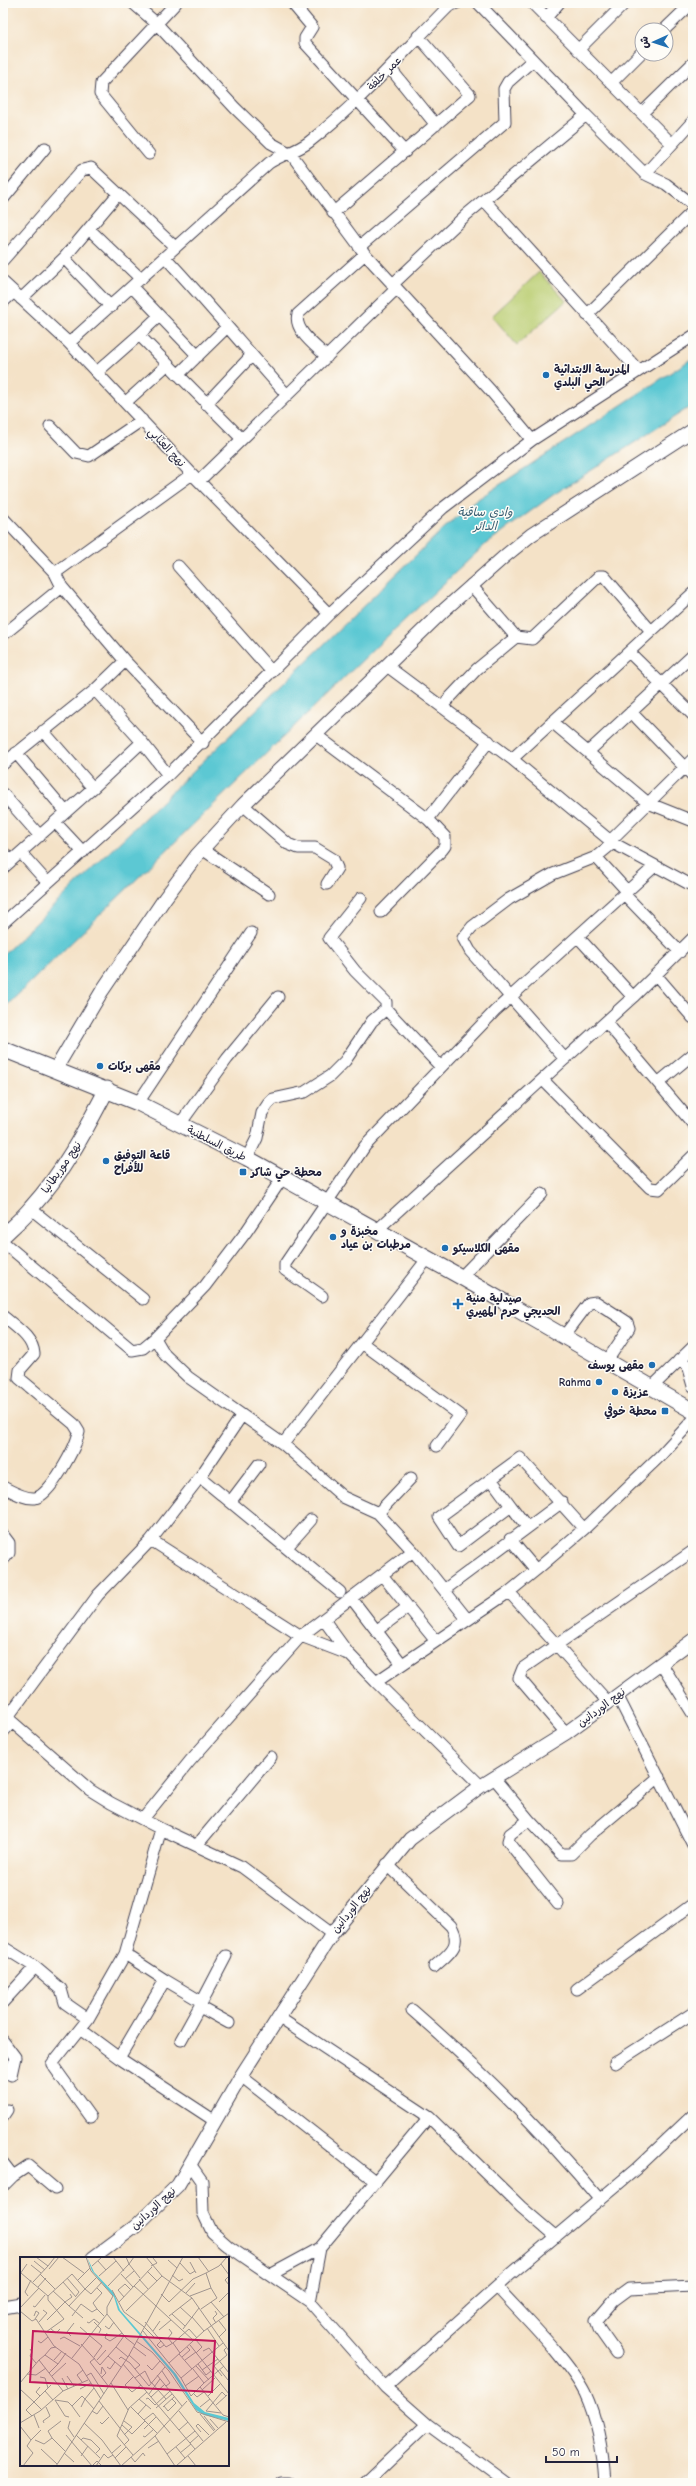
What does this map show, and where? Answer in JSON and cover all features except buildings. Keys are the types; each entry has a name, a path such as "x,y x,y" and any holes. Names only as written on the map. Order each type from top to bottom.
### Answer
{"main road":[{"name":"طريق السلطنية","path":"3,1049 107,1089 247,1158 428,1258 693,1411"},
{"name":"نهج موريطانيا","path":"3,1236 31,1209 53,1182 81,1138 107,1089"}],"street":[{"path":"133,3 156,23 266,138 291,154 362,250 394,287 490,390 532,440"},
{"path":"149,154 100,94 101,83 176,3"},
{"name":"عمر خلفة","path":"69,343 269,163 278,157 291,154 309,142 390,68 418,36 449,6 457,3"},
{"path":"478,3 645,174 666,184 693,205"},
{"path":"532,3 672,144"},
{"path":"546,18 559,3"},
{"path":"578,50 625,3"},
{"path":"673,22 693,3"},
{"path":"299,5 312,27 305,38 305,43 406,152"},
{"path":"334,213 470,95 418,36"},
{"path":"327,357 300,328 296,319 298,314 362,250 504,122 504,89 508,82 533,60"},
{"path":"611,83 634,60"},
{"path":"642,113 693,63"},
{"path":"390,68 436,125"},
{"path":"55,573 196,477 242,439 327,357 466,215 586,115"},
{"path":"645,174 693,121"},
{"path":"3,199 45,148"},
{"path":"3,260 82,170 91,168 175,247"},
{"path":"3,302 17,295 64,258 118,194"},
{"path":"484,200 639,371"},
{"path":"587,315 693,211"},
{"path":"89,229 141,279"},
{"path":"165,257 216,311 228,328 287,395"},
{"path":"64,258 111,306"},
{"name":"نهج العنّابي","path":"3,282 69,343 329,614"},
{"path":"132,287 198,356"},
{"path":"97,372 160,316"},
{"path":"178,375 228,328"},
{"path":"139,335 167,365 242,439"},
{"path":"3,923 202,743 329,614 443,508 532,440 693,336"},
{"path":"206,404 252,355"},
{"path":"126,402 167,365"},
{"path":"50,426 76,453 89,456 142,420"},
{"path":"55,1070 102,991 202,849 243,805 471,585 531,535 693,430"},
{"path":"3,518 55,573 62,587 125,661 202,743"},
{"path":"178,566 272,672"},
{"path":"471,585 516,637 532,639 599,576 604,576 651,630"},
{"path":"3,636 62,587"},
{"path":"512,759 693,593"},
{"path":"442,706 476,669 516,637"},
{"path":"630,652 693,715"},
{"path":"588,752 693,655"},
{"path":"3,764 94,690 125,661"},
{"path":"387,666 512,759 611,842 693,886"},
{"path":"94,690 142,742 168,775"},
{"path":"631,712 693,776"},
{"path":"552,722 648,803 692,819"},
{"path":"43,731 93,788"},
{"path":"316,735 428,819 445,837 445,846 381,912"},
{"path":"428,819 489,741"},
{"path":"3,852 7,865 142,742"},
{"path":"16,753 66,812"},
{"path":"565,1059 509,997 464,943 466,933 509,899 553,874 596,857 693,759"},
{"path":"3,794 40,836"},
{"path":"243,805 288,844 298,848 312,847 334,859 337,868 327,884"},
{"path":"55,822 83,852"},
{"path":"202,849 269,894"},
{"path":"21,853 47,882"},
{"path":"596,857 625,893 680,952"},
{"path":"322,1296 285,1270 285,1264 365,1146 440,1066 509,997 578,937 655,866"},
{"path":"361,898 329,938 355,971 386,1002 386,1009 440,1066"},
{"path":"138,1103 252,933"},
{"path":"578,937 633,997"},
{"path":"377,1230 606,1022 693,938"},
{"path":"656,975 693,1018"},
{"path":"180,1124 227,1059 278,997"},
{"path":"247,1158 257,1138 262,1112 268,1104 273,1099 306,1092 330,1076 345,1061 372,1021 386,1009"},
{"path":"606,1022 693,1124"},
{"path":"658,1083 693,1054"},
{"path":"543,1080 650,1188 659,1189 693,1156"},
{"path":"3,1242 132,1350 143,1348 155,1338 205,1286 246,1232 283,1177"},
{"path":"461,1277 542,1194"},
{"path":"31,1209 143,1299"},
{"path":"282,1444 428,1258"},
{"path":"564,1336 589,1302 596,1302 627,1322 629,1328 608,1361"},
{"path":"3,1316 30,1340 34,1349 34,1354 19,1373 19,1378 74,1424 78,1432 54,1482 42,1496 33,1498 25,1497 3,1487"},
{"path":"155,1338 165,1355 188,1377 282,1444 343,1496 378,1514 413,1551 467,1619"},
{"path":"362,1343 460,1415 437,1446"},
{"path":"652,1388 693,1347"},
{"path":"679,1360 687,1365 693,1386"},
{"path":"3,1732 7,1718 98,1595 151,1540 200,1477 242,1415"},
{"path":"376,1682 435,1640 509,1592 536,1570 584,1528 659,1457 693,1420"},
{"path":"511,1506 458,1546 439,1518 520,1458 562,1502 584,1528"},
{"path":"231,1501 259,1464"},
{"path":"200,1477 340,1592"},
{"path":"378,1514 411,1478"},
{"path":"491,1479 527,1527"},
{"path":"444,1590 510,1539 562,1502"},
{"path":"287,1547 312,1520"},
{"path":"3,1535 10,1543 9,1553 3,1560"},
{"path":"510,1539 536,1570"},
{"path":"151,1540 301,1636 322,1642 351,1656"},
{"path":"143,1819 190,1761 301,1636 352,1599 413,1551"},
{"path":"566,1733 519,1678 523,1668 693,1551"},
{"path":"382,1575 435,1640"},
{"path":"509,1592 558,1645 612,1699 660,1777 693,1845"},
{"path":"352,1599 402,1664"},
{"path":"376,1631 408,1607"},
{"path":"324,1620 351,1656 481,1786"},
{"name":"نهج الوردانين","path":"94,2257 136,2226 178,2185 241,2076 332,1934 387,1864 410,1839 481,1786 566,1733 693,1640"},
{"path":"661,1663 693,1714"},
{"path":"7,1718 90,1790 161,1829 197,1845 256,1876 332,1934"},
{"path":"197,1845 272,1757"},
{"path":"494,1778 528,1820 561,1854 571,1854 595,1830 660,1777"},
{"path":"528,1820 510,1834 508,1840 558,1904"},
{"path":"90,2117 52,2064 88,2019 124,1954 161,1829"},
{"path":"387,1864 451,1926 456,1934 456,1944 434,1967"},
{"path":"577,1989 693,1904"},
{"path":"3,1947 35,1967 60,1989 65,2003 88,2019"},
{"path":"124,1954 229,2023"},
{"path":"181,2040 226,1956"},
{"path":"3,2002 35,1967"},
{"path":"119,2058 165,1980"},
{"path":"412,2010 466,2057 551,2142 600,2200"},
{"path":"615,2063 693,2013"},
{"path":"278,2017 429,2117 521,2207 556,2237"},
{"path":"80,2029 119,2058 215,2121"},
{"path":"3,2041 15,2057 11,2075"},
{"path":"241,2076 376,2182"},
{"path":"385,2387 497,2287 636,2170 693,2115"},
{"path":"272,2274 320,2248 429,2117"},
{"path":"3,2163 13,2176"},
{"path":"190,2164 202,2181 203,2212 212,2232 228,2246 272,2274 310,2302 385,2387 427,2424 507,2483"},
{"path":"3,2186 13,2176 28,2166 55,2189"},
{"path":"310,2302 320,2248"},
{"path":"616,2353 600,2329 596,2320 623,2292 635,2288 693,2286"},
{"path":"497,2287 573,2374 585,2393 599,2436 605,2483"},
{"path":"3,2307 20,2304"},
{"path":"365,2483 427,2424"},
{"path":"281,2483 289,2483"}],"green space":[{"path":"539,272 566,301 517,345 492,316"}],"water":[{"name":"وادي ساقية الدائر","path":"693,358 693,405 553,495 487,543 378,645 3,1009 3,955 441,531 475,501"}],"place":[{"name":"المدرسة الابتدائية الحي البلدي","path":"546,375"},
{"name":"مقهى بركات","path":"100,1066"},
{"name":"قاعة التوفيق للأفراح","path":"106,1161"},
{"name":"محطة حي شاكر","path":"243,1172"},
{"name":"مخبزة و مرطبات بن عياد","path":"333,1237"},
{"name":"مقهى الكلاسيكو","path":"445,1248"},
{"name":"صيدلية منية الحديجي حرم المهيري","path":"458,1304"},
{"name":"مقهى يوسف","path":"652,1365"},
{"name":"Rahma","path":"599,1382"},
{"name":"عزيزة","path":"615,1392"},
{"name":"محطة خوفي","path":"665,1411"}]}
